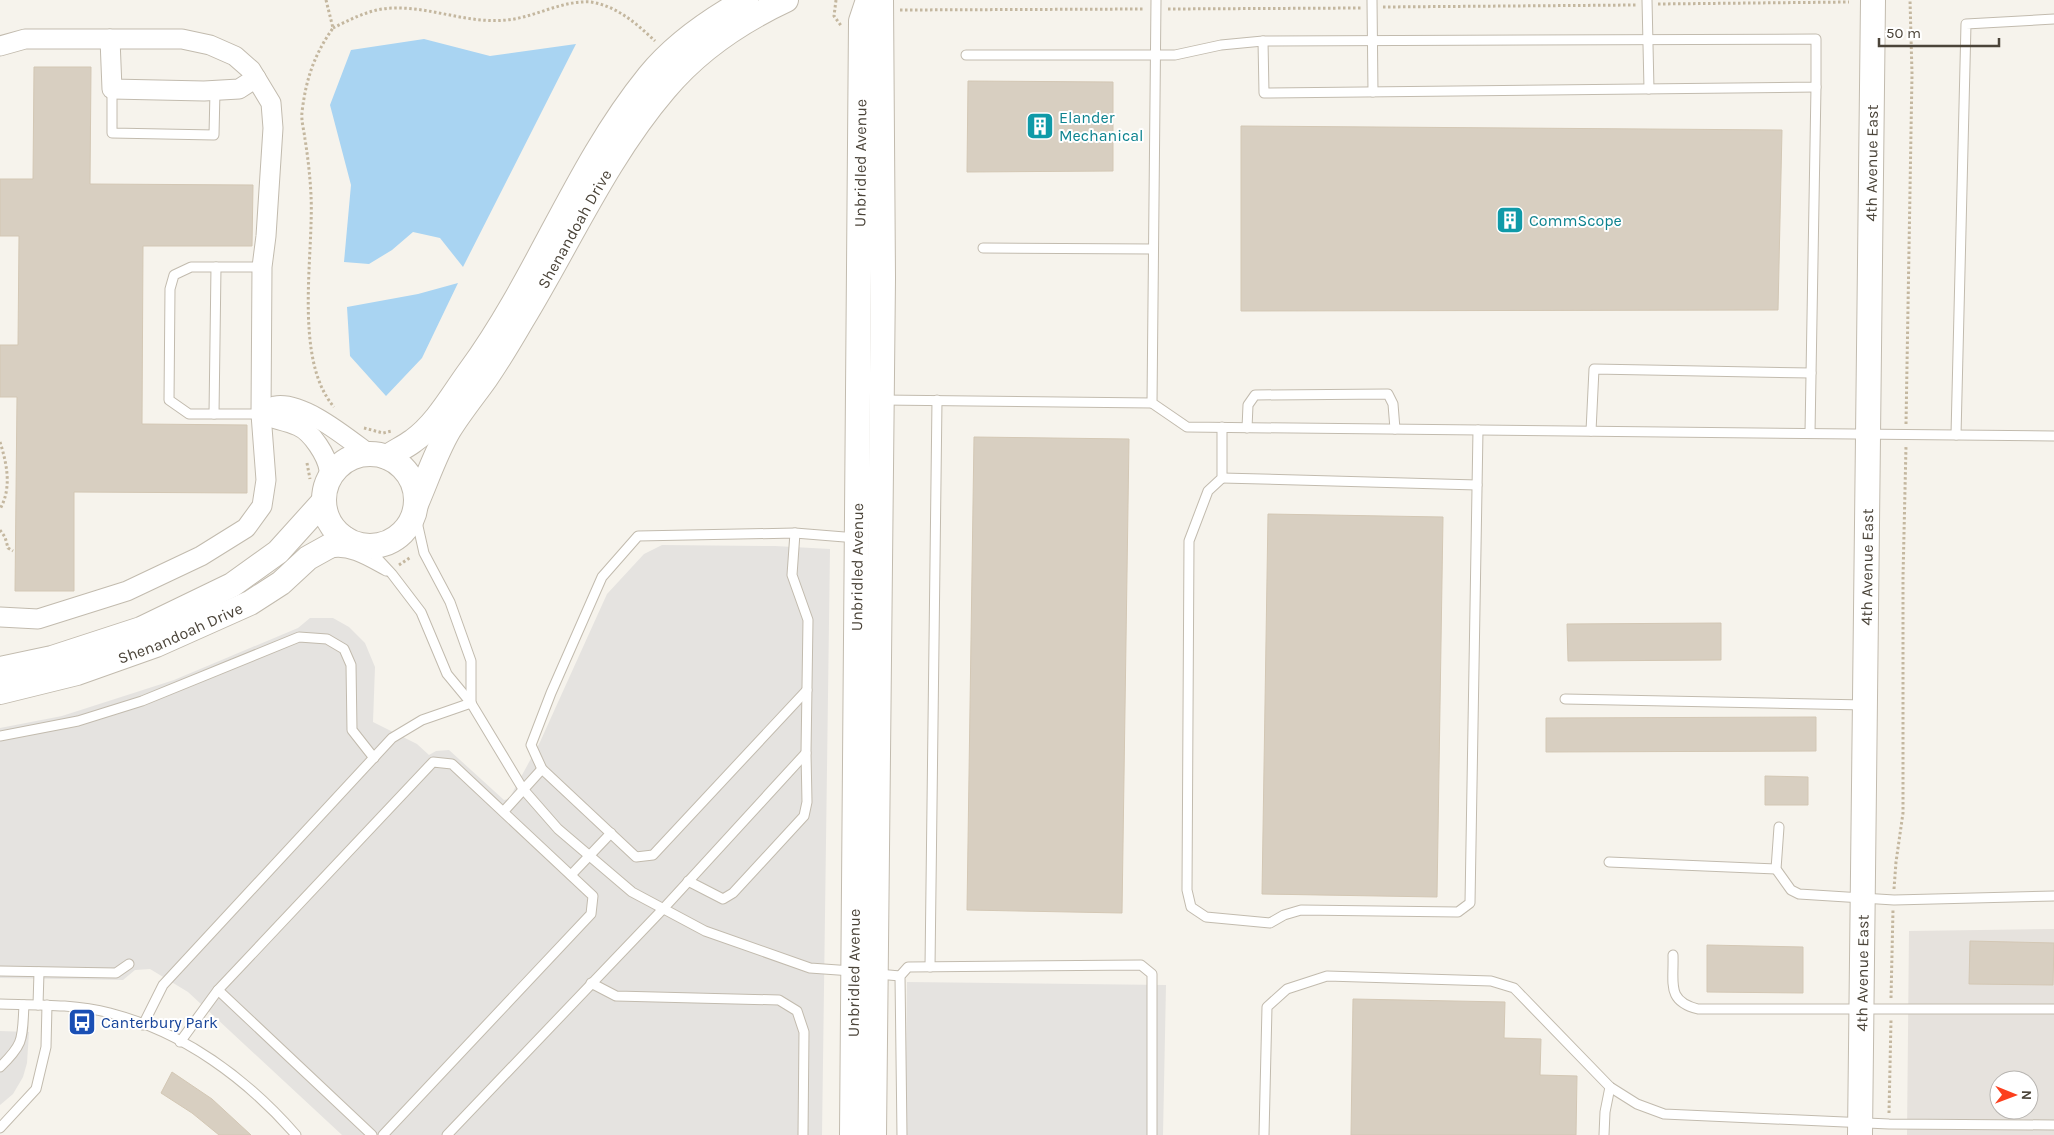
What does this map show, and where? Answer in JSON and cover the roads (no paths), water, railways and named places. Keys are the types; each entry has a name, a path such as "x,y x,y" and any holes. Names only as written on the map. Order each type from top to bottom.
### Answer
{"street":[{"name":"Shenandoah Drive","path":"378,455 414,440 434,420 482,354 508,312 613,125 650,75 682,43 718,16 746,0"},
{"name":"Shenandoah Drive","path":"416,508 449,430 488,375 523,320 602,179 631,133 666,88 693,62 728,33 756,14 786,0"},
{"name":"4th Avenue East","path":"1860,1129 1873,0"},
{"name":"Unbridled Avenue","path":"852,1135 865,972 870,400 862,21 874,5"},
{"path":"0,46 25,39 110,38 182,39 210,45 235,56 251,70 270,104 273,128 266,236 262,267 261,414 266,480 262,506 246,528 201,556 127,591 38,619 0,616"},
{"path":"110,38 112,89 215,91 239,89 256,78"},
{"name":"Unbridled Avenue","path":"870,400 857,538 865,972 874,1135"},
{"path":"261,414 277,421 303,420 341,434 378,455 400,464 409,475 415,488 416,508 409,526 399,537 386,544 355,542 334,528 327,515 321,489 329,471 324,455 303,420"},
{"path":"321,489 334,471 344,462 356,456 378,455"},
{"name":"Shenandoah Drive","path":"0,669 52,658 141,629 232,585 278,552 321,489"},
{"name":"Shenandoah Drive","path":"0,692 77,673 156,645 250,603 281,583 308,558 355,542"}],"lane":[{"path":"1647,2 1649,89"},
{"path":"1152,403 1156,4"},
{"path":"1372,4 1373,92"},
{"path":"1956,435 1966,24 2054,19"},
{"path":"966,55 1176,55 1221,45 1263,41 1816,39 1810,433"},
{"path":"1263,41 1264,93 1816,87"},
{"path":"112,89 112,133 205,135 214,135 215,91"},
{"path":"983,248 1154,250"},
{"path":"261,414 189,414 169,400 170,289 174,275 191,267 262,267"},
{"path":"214,414 216,267"},
{"path":"1591,431 1594,369 1811,373"},
{"path":"1247,428 1248,405 1255,395 1388,394 1394,404 1396,429"},
{"path":"870,400 1152,403 1186,427 2054,436"},
{"path":"930,967 937,400"},
{"path":"1222,427 1222,478"},
{"path":"1477,485 1222,478 1208,491 1189,541 1187,890 1191,907 1206,917 1270,922 1301,910 1458,912 1470,903 1478,430"},
{"path":"416,508 424,553 450,602 471,661 471,703"},
{"path":"807,690 653,855 636,857 542,769 531,745 551,693 602,577 638,536 795,533 857,538"},
{"path":"688,881 723,899 733,893 804,816 807,802 808,620 792,575 795,533"},
{"path":"355,542 392,574 421,612 447,674 471,703 523,789 558,829 632,892 705,932 810,968 900,976"},
{"path":"308,558 337,552 360,556 392,574"},
{"path":"0,736 78,721 142,701 299,638 327,638 344,649 351,665 352,730 374,758"},
{"path":"1565,699 1865,705"},
{"path":"143,1025 162,985 392,738 422,720 471,703"},
{"path":"447,1135 663,908 806,753"},
{"path":"180,1042 218,990 432,762 452,764 593,896 591,914 383,1135"},
{"path":"504,811 542,769"},
{"path":"1779,827 1776,869 1791,890 1799,894 1894,900 2054,896"},
{"path":"571,874 611,833"},
{"path":"1609,862 1776,869"},
{"path":"1673,955 1674,995 1685,1006 1698,1009 2054,1009"},
{"path":"0,971 116,973 129,964"},
{"path":"902,1135 900,976 908,967 1142,965 1152,974 1152,1135"},
{"path":"0,1128 36,1089 46,1047 39,972"},
{"path":"1264,1135 1267,1007 1287,989 1327,976 1491,981 1514,988 1610,1087 1637,1104 1664,1114 1860,1129 1889,1124 2054,1125"},
{"path":"591,984 616,996 779,1000 797,1011 804,1032 804,1135"},
{"path":"218,990 372,1135"},
{"path":"0,1004 61,1005 110,1013 143,1025 210,1057 249,1087 296,1135"},
{"path":"0,1067 12,1056 22,1040 24,1005"},
{"path":"1604,1135 1605,1112 1610,1087"}],"water":[{"path":"424,39 490,56 576,44 463,267 440,238 413,232 392,250 369,264 344,262 351,185 330,105 351,50"},
{"path":"458,283 422,358 386,396 350,356 347,307 418,294"}],"place":[{"name":"Elander Mechanical","path":"1040,126"},
{"name":"CommScope","path":"1510,220"},
{"name":"Canterbury Park","path":"82,1022"}]}
